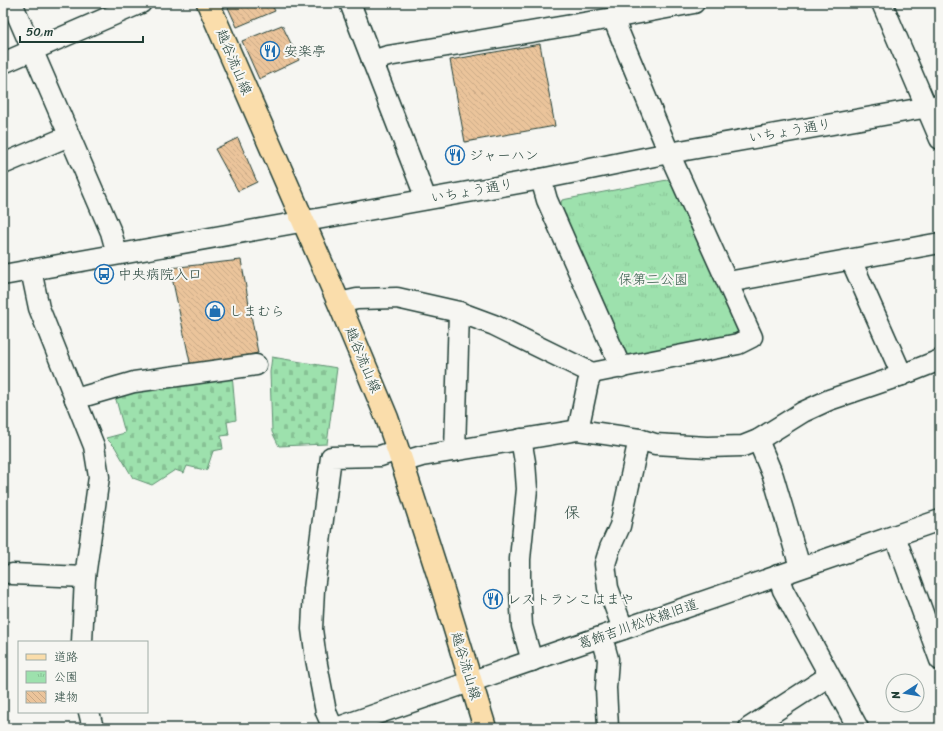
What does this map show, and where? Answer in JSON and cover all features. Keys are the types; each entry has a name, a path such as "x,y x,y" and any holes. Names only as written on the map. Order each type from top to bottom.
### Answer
{"main road":[{"name":"越谷流山線","path":"208,3 339,303 387,418 485,728"}],"street":[{"path":"12,3 111,232 117,254"},
{"path":"3,63 140,3"},
{"path":"350,3 426,199"},
{"path":"372,61 388,56 694,3"},
{"path":"882,3 933,106 940,139"},
{"path":"339,303 357,299 397,298 459,312 494,325 592,373 738,344 752,337 669,152 613,18"},
{"name":"いちょう通り","path":"3,275 541,179 669,152 933,106"},
{"path":"3,164 69,136"},
{"path":"541,179 547,200 621,368"},
{"path":"728,282 940,243"},
{"path":"852,260 902,375"},
{"path":"31,270 39,308 94,446 99,477 85,577 82,641"},
{"path":"455,451 459,312"},
{"path":"333,728 326,712 312,629 314,589 331,457 422,456 578,430 647,441 707,447 743,446 758,440 803,412 829,400 902,375 940,360"},
{"path":"75,399 134,382 256,365"},
{"path":"578,430 588,383 592,373"},
{"path":"521,439 525,462 527,489 522,539 520,591 522,626 532,661"},
{"path":"758,440 773,476 800,567"},
{"path":"623,629 608,588 605,564 610,548 620,526 647,441"},
{"name":"葛飾吉川松伏線旧道","path":"336,728 940,520"},
{"path":"895,536 940,660"},
{"path":"12,574 85,577"},
{"path":"778,575 783,590 858,728"},
{"path":"602,637 608,659 606,688 608,728"},
{"path":"749,728 829,676"},
{"path":"89,713 93,728"}],"green space":[{"name":"保第二公園","path":"667,180 676,186 739,329 736,336 630,359 622,354 559,209 562,200"},
{"path":"272,357 337,368 327,444 279,446 272,432 270,372"},
{"path":"232,374 236,420 227,422 229,435 221,436 223,449 213,451 207,469 205,470 187,466 184,473 175,470 152,485 133,478 115,447 106,438 125,433 114,392"}],"building":[{"path":"226,3 271,3 275,11 237,27"},
{"name":"安楽亭","path":"282,25 299,60 259,79 242,41"},
{"path":"540,44 555,126 465,142 450,60"},
{"path":"238,138 257,182 238,191 215,149"},
{"name":"しまむら","path":"241,260 258,353 191,367 170,268"}],"place":[{"name":"安楽亭","path":"270,51"},
{"name":"ジャーハン","path":"455,155"},
{"name":"中央病院入口","path":"104,274"},
{"name":"しまむら","path":"215,311"},
{"name":"レストランこはまや","path":"493,599"}],"district":[{"name":"保","path":"572,512"}]}
